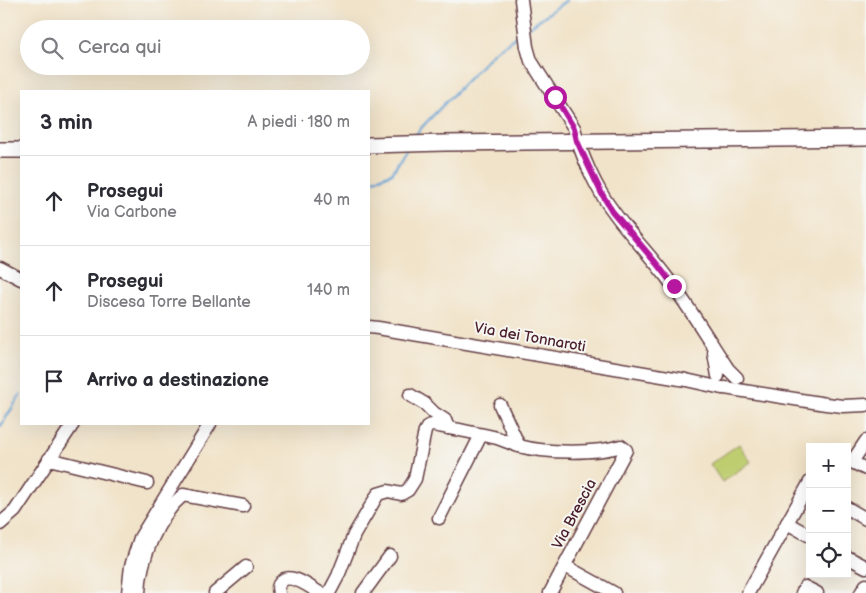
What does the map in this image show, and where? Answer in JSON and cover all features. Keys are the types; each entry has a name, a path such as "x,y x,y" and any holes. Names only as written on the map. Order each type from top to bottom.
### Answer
{"main road":[{"path":"370,145 866,138"},
{"path":"0,150 20,150"}],"street":[{"path":"521,0 527,47 531,61 574,128 577,141 602,194 612,211 674,286 712,346 726,378 784,398 843,406 866,405"},
{"path":"0,268 20,278"},
{"name":"Via dei Tonnaroti","path":"370,327 686,380 726,378"},
{"path":"410,395 445,420 448,428"},
{"path":"500,405 519,446"},
{"path":"0,524 15,511 72,425"},
{"path":"128,593 130,566 140,538 209,425"},
{"path":"329,593 338,576 354,535 378,494 388,491 401,494 408,490 415,479 428,426 433,425 500,439 519,446"},
{"path":"439,518 481,435"},
{"path":"851,460 866,441"},
{"name":"Via Brescia","path":"519,446 540,450 592,451 609,450 621,446 626,450 550,593"},
{"path":"49,459 147,483"},
{"path":"851,462 866,469"},
{"path":"748,593 807,488"},
{"path":"139,593 144,557 174,502 183,495 243,506"},
{"path":"851,510 866,519"},
{"path":"787,523 806,534"},
{"path":"363,593 390,556"},
{"path":"851,559 866,567"},
{"path":"564,566 614,593"},
{"path":"215,593 246,567"},
{"path":"279,593 278,585 283,579 288,578 294,578 320,593"},
{"path":"862,593 866,586"},
{"path":"802,593 805,587 817,593"}],"green space":[{"path":"739,444 751,462 722,482 710,464"}],"waterway":[{"path":"529,27 567,0"},
{"path":"413,139 421,128 494,52 521,33"},
{"path":"370,182 392,173 406,150"},
{"path":"0,427 20,396"}],"route":[{"path":"555,97 574,128 577,141 612,211 674,286"}]}
